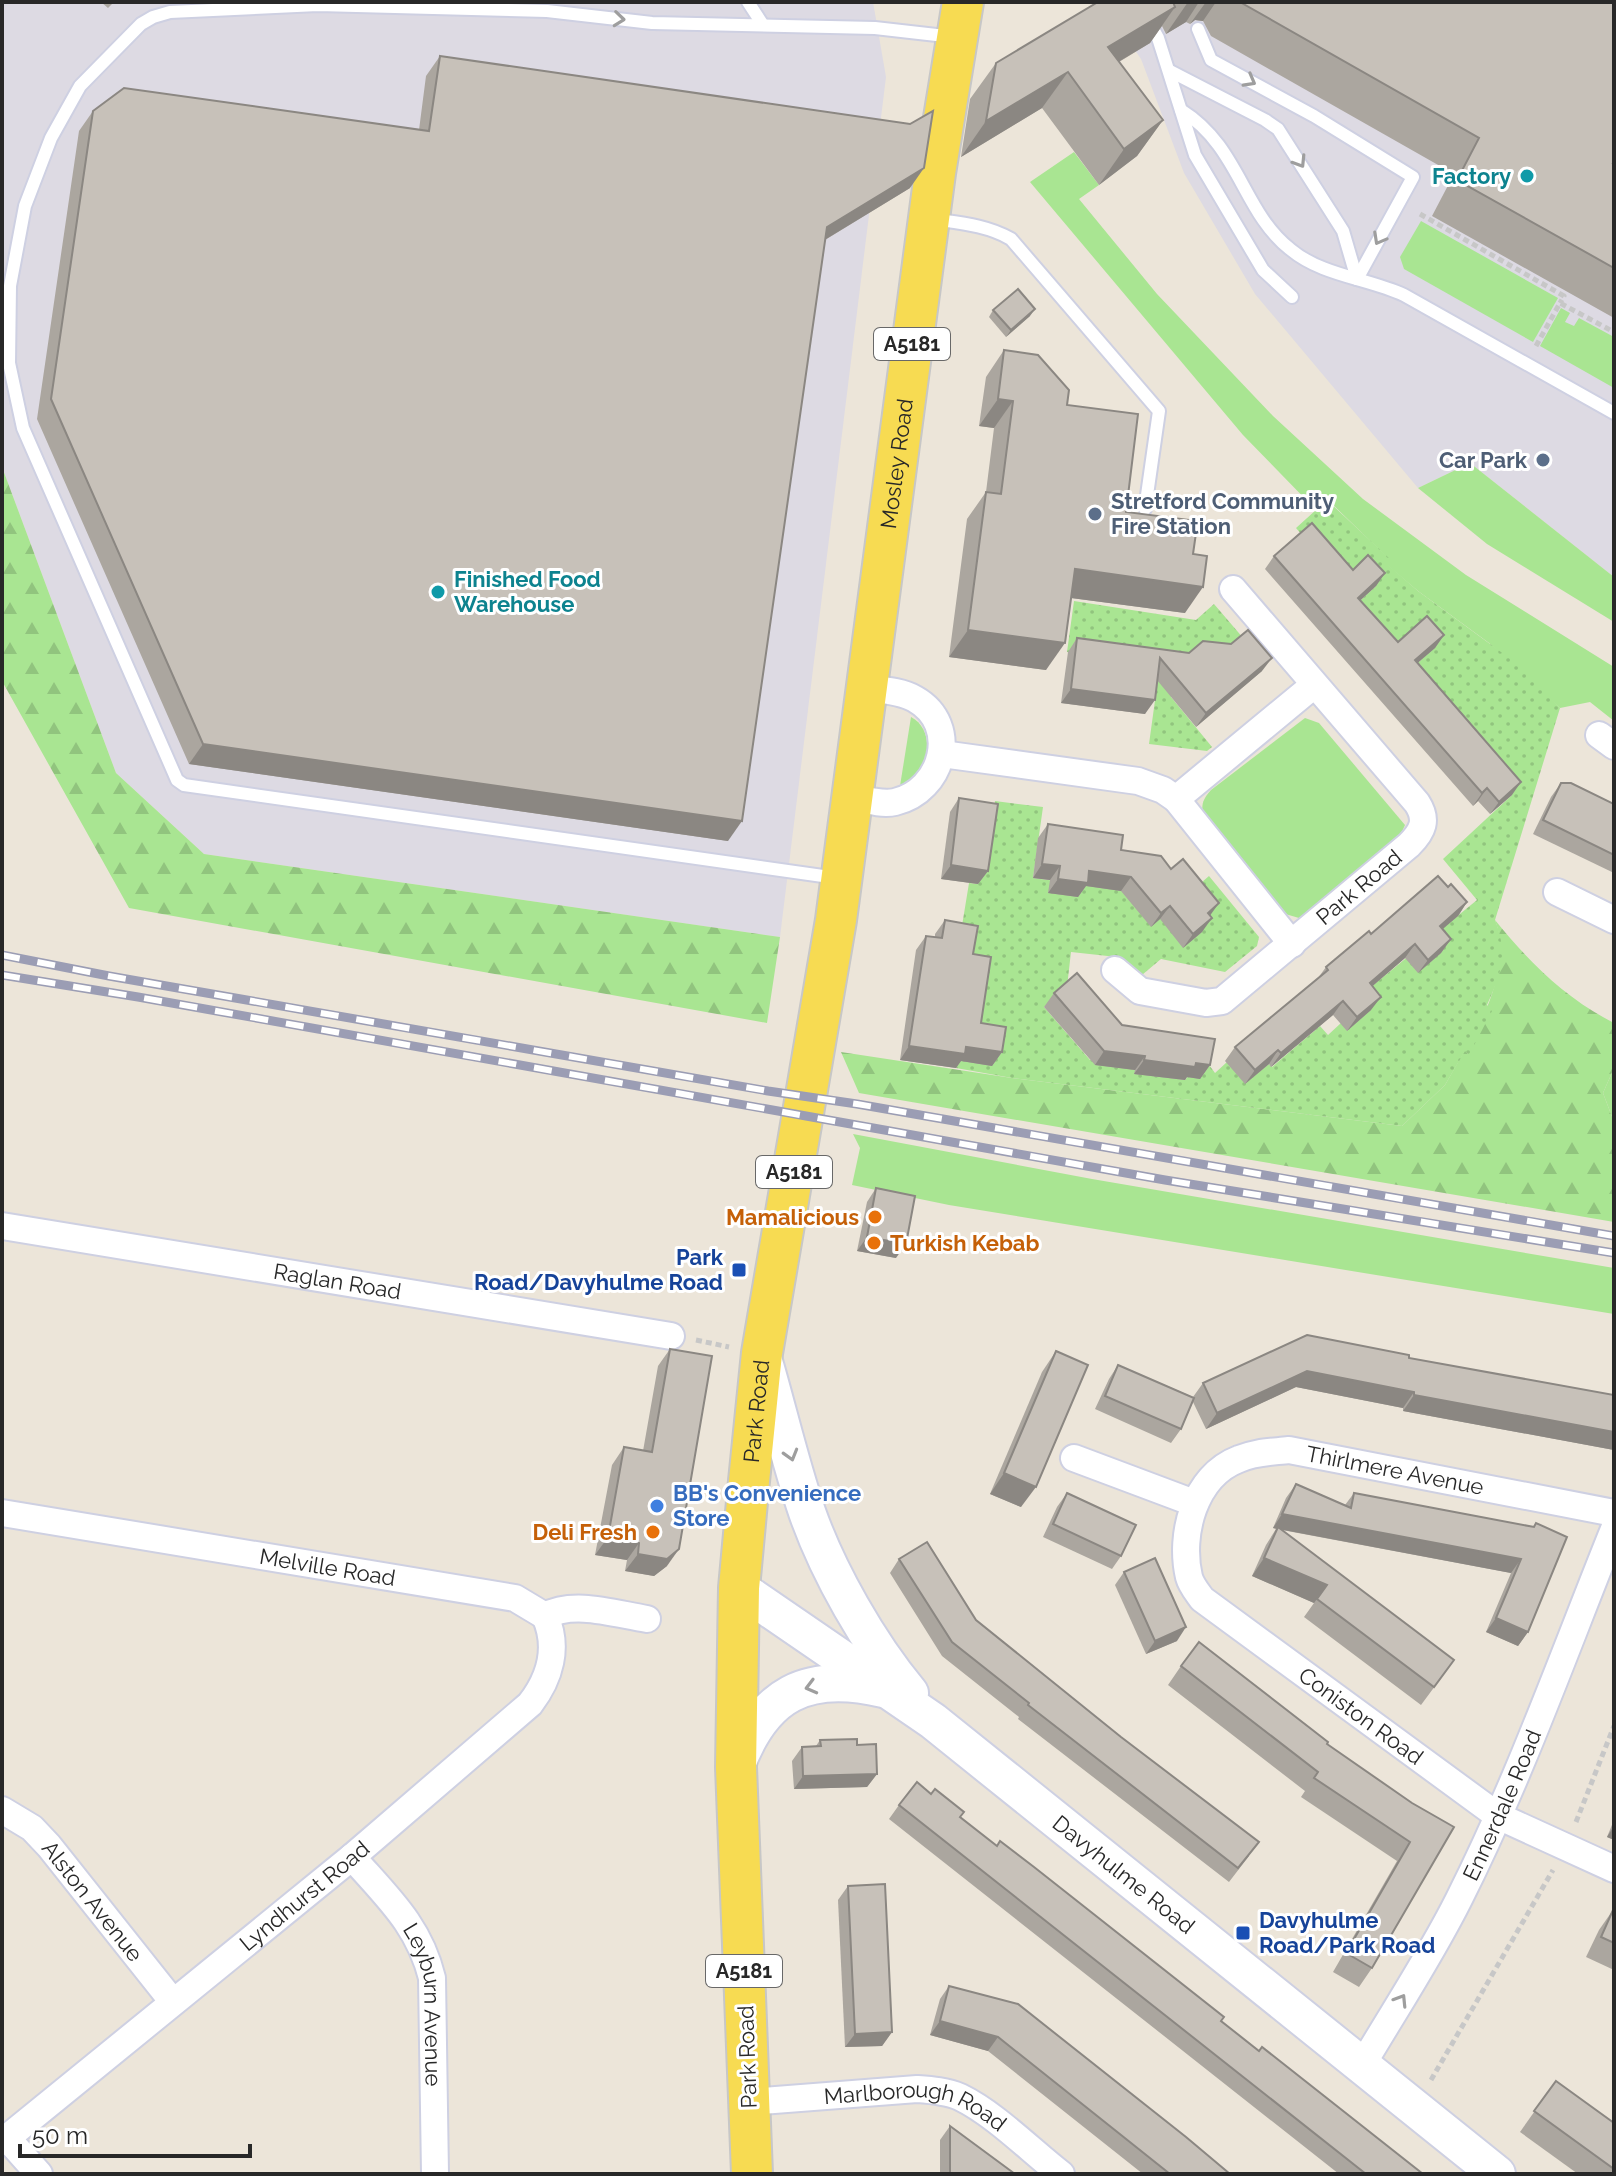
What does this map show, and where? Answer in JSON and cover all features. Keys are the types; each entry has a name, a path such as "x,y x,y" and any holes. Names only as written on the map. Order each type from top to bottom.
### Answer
{"main road":[{"name":"Mosley Road","path":"867,688 929,219 960,20"},
{"name":"Park Road","path":"752,2174 736,1767 739,1588 762,1353 820,1026 867,688"}],"street":[{"name":"Park Road","path":"1233,589 1417,803 1424,820 1423,828 1409,845 1292,944"},
{"path":"1176,799 1314,685"},
{"path":"852,797 888,803 914,794 937,769 942,754 943,737 929,710 914,698 867,688"},
{"path":"942,754 1138,781 1163,790 1176,799 1292,944 1228,998 1215,1003 1140,991 1115,970"},
{"path":"1557,892 1614,920"},
{"name":"Raglan Road","path":"2,1226 671,1336"},
{"path":"762,1353 808,1514 851,1607 886,1662 933,1721"},
{"name":"Thirlmere Avenue","path":"1194,1503 1218,1472 1236,1459 1289,1450 1614,1513"},
{"path":"1074,1458 1194,1503"},
{"name":"Coniston Road","path":"1194,1503 1186,1544 1189,1580 1202,1599 1498,1816 1614,1869"},
{"name":"Melville Road","path":"2,1513 515,1598 545,1616"},
{"name":"Ennerdale Road","path":"1361,2067 1459,1900 1498,1816 1614,1529"},
{"name":"Davyhulme Road","path":"739,1588 933,1721 1497,2174"},
{"path":"545,1616 558,1609 576,1608 647,1619"},
{"name":"Lyndhurst Road","path":"4,2140 352,1857 530,1704 550,1667 551,1630 545,1616"},
{"path":"736,1767 747,1738 763,1715 784,1697 815,1685 840,1682 888,1690"},
{"name":"Alston Avenue","path":"2,1810 32,1828 49,1846 173,2002"},
{"name":"Leyburn Avenue","path":"352,1857 411,1926 425,1951 432,1978 435,2174"},
{"name":"Marlborough Road","path":"749,2102 937,2090 978,2108 1061,2174"},
{"path":"4,2140 39,2174"}],"lane":[{"path":"748,2 763,25"},
{"path":"1138,2 1158,38 1195,155 1252,253 1273,281 1292,297"},
{"path":"842,878 184,785 173,773 23,428 9,363 10,286 25,206 51,138 80,86 141,24 170,12 319,4 547,11 652,23 875,28 960,20"},
{"path":"1198,29 1211,60 1314,116 1413,177 1357,279"},
{"path":"1170,71 1278,129 1343,231 1357,279"},
{"path":"1181,110 1218,140 1270,228 1288,248 1311,263 1383,285 1404,295 1614,413"},
{"path":"929,219 982,227 1011,239 1159,411 1145,509"}],"path":[{"path":"1420,214 1564,296 1535,348"},
{"path":"1560,303 1614,332"},
{"path":"671,1336 762,1353"},
{"path":"1414,2109 1566,1848 1614,1726"}],"shaded area":[{"name":"Finished Food Warehouse","path":"2,2 873,2 886,77 780,937 204,854 116,773 2,467"},
{"path":"1102,2 1614,2 1614,577 1470,463 1418,488 1255,294 1184,173 1141,59"}],"green space":[{"path":"1074,152 1099,185 1079,199 1157,294 1273,416 1363,499 1466,575 1614,667 1614,721 1590,702 1560,708 1489,643 1386,564 1390,560 1328,500 1316,510 1243,435 1030,182"},
{"path":"1421,221 1558,298 1533,342 1404,269 1400,257"},
{"path":"1561,308 1570,313 1565,322 1574,326 1579,318 1614,337 1614,388 1540,346"},
{"path":"1470,463 1614,577 1614,622 1487,544 1418,488"},
{"path":"2,467 116,773 204,854 780,937 767,1023 129,908 2,681"},
{"path":"1327,500 1391,560 1387,564 1418,591 1520,666 1560,708 1495,920 1502,963 1487,1005 1492,1011 1469,1055 1465,1051 1445,1085 1402,1126 1012,1078 956,1068 960,938 969,883 978,884 995,801 1043,807 1033,878 1124,890 1151,926 1209,876 1259,937 1257,946 1225,972 1161,959 1136,980 1117,957 1071,952 1067,987 1044,1007 1090,1060 1135,1070 1135,1073 1185,1080 1204,1058 1215,1073 1227,1062 1245,1083 1269,1064 1272,1067 1320,1026 1328,1035 1341,1023 1360,996 1477,900 1443,859 1512,795 1406,674 1435,647 1396,648 1349,611 1376,586 1344,583 1296,528"},
{"path":"1074,601 1196,620 1214,604 1244,639 1171,697 1212,747 1207,751 1149,744 1160,664 1067,652"},
{"path":"911,717 925,733 926,754 918,774 900,786"},
{"path":"1305,718 1319,723 1405,825 1400,836 1308,915 1299,918 1282,913 1203,816 1202,808 1211,790"},
{"path":"1495,920 1549,978 1614,1023 1614,1068 1603,1093 1614,1122 1614,1222 859,1093 841,1052 1012,1078 1402,1126 1445,1085 1465,1050 1468,1054 1498,971 1499,937"},
{"path":"1614,1068 1614,1122 1603,1093"},
{"path":"853,1134 1092,1179 1614,1268 1614,1314 949,1205 852,1185 860,1148"}],"building":[{"path":"1098,2 1173,2 1175,7 1108,47 1163,120 1124,149 1068,72 986,121 996,63"},
{"name":"Factory","path":"1240,2 1614,2 1614,268 1457,180 1479,138"},
{"name":"Finished Food Warehouse","path":"440,56 910,124 933,111 924,168 827,227 742,821 203,744 51,399 93,111 124,88 429,131"},
{"path":"1018,289 1035,309 1011,330 993,310"},
{"path":"1004,350 1038,355 1069,390 1067,405 1138,414 1126,512 1190,520 1189,532 1196,533 1193,554 1207,556 1203,587 1075,569 1065,643 968,630 986,492 1001,494 1013,401 998,399"},
{"path":"1312,523 1353,570 1368,555 1385,573 1358,598 1398,642 1427,616 1444,635 1415,660 1521,782 1499,802 1487,788 1482,793 1274,556"},
{"path":"1248,630 1272,658 1206,713 1160,658 1155,700 1071,689 1077,638 1189,653 1203,641 1231,644"},
{"path":"1561,783 1571,783 1614,804 1614,855 1543,820"},
{"path":"959,798 998,804 988,871 951,865"},
{"path":"1048,824 1123,835 1121,850 1161,856 1171,869 1183,859 1219,903 1208,913 1212,918 1193,934 1170,906 1161,913 1131,877 1089,871 1088,883 1058,879 1060,866 1042,864"},
{"path":"1438,876 1448,887 1451,884 1467,902 1440,926 1451,939 1428,960 1415,944 1370,983 1381,997 1357,1017 1343,1001 1281,1053 1278,1050 1255,1070 1235,1047 1328,970 1326,967 1369,931 1371,934"},
{"path":"945,920 978,926 973,954 991,957 981,1023 1006,1027 1002,1052 966,1047 965,1054 909,1046 926,936 942,938"},
{"path":"1077,973 1122,1025 1215,1039 1210,1065 1196,1063 1195,1067 1104,1051 1054,993"},
{"path":"876,1188 915,1196 906,1244 867,1237"},
{"path":"1307,1335 1409,1355 1409,1358 1614,1395 1614,1432 1414,1395 1414,1392 1307,1371 1217,1413 1203,1383"},
{"path":"670,1349 712,1356 679,1549 667,1559 638,1554 639,1543 608,1537 624,1447 652,1452"},
{"path":"1056,1351 1088,1365 1036,1487 1004,1473"},
{"path":"1118,1365 1194,1398 1181,1429 1105,1396"},
{"path":"1296,1484 1351,1508 1354,1493 1534,1527 1536,1523 1567,1537 1528,1632 1496,1618 1521,1559 1282,1514"},
{"path":"1067,1493 1136,1525 1121,1556 1053,1524"},
{"path":"1278,1527 1454,1660 1434,1687 1317,1599 1327,1585 1264,1558"},
{"path":"927,1542 976,1620 1121,1737 1259,1842 1238,1868 952,1642 899,1559"},
{"path":"1155,1558 1186,1627 1155,1641 1124,1572"},
{"path":"1199,1642 1327,1744 1412,1803 1454,1827 1372,1968 1346,1953 1410,1842 1314,1778 1318,1772 1181,1666"},
{"path":"857,1739 857,1745 876,1744 877,1774 803,1776 802,1747 821,1746 820,1740"},
{"path":"917,1782 931,1794 935,1789 964,1812 960,1817 997,1846 1000,1841 1034,1867 1224,2017 1221,2021 1259,2051 1262,2047 1423,2174 1366,2174 899,1805"},
{"path":"885,1884 892,2032 855,2034 848,1886"},
{"path":"1614,1910 1614,1943 1601,1937"},
{"path":"949,1986 1018,2004 1230,2174 1170,2174 998,2037 940,2021"},
{"path":"1556,2081 1614,2123 1614,2169 1534,2111"},
{"path":"950,2126 1015,2174 950,2173"}],"railway":[{"path":"2,955 768,1091 1614,1236"},
{"path":"2,975 1165,1180 1614,1253"}],"place":[{"name":"Factory","path":"1527,176"},
{"name":"Car Park","path":"1543,460"},
{"name":"Stretford Community Fire Station","path":"1095,514"},
{"name":"Finished Food Warehouse","path":"438,592"},
{"name":"Mamalicious","path":"875,1217"},
{"name":"Turkish Kebab","path":"874,1243"},
{"name":"Park Road/Davyhulme Road","path":"739,1270"},
{"name":"BB's Convenience Store","path":"657,1506"},
{"name":"Deli Fresh","path":"653,1532"},
{"name":"Davyhulme Road/Park Road","path":"1243,1933"}]}
